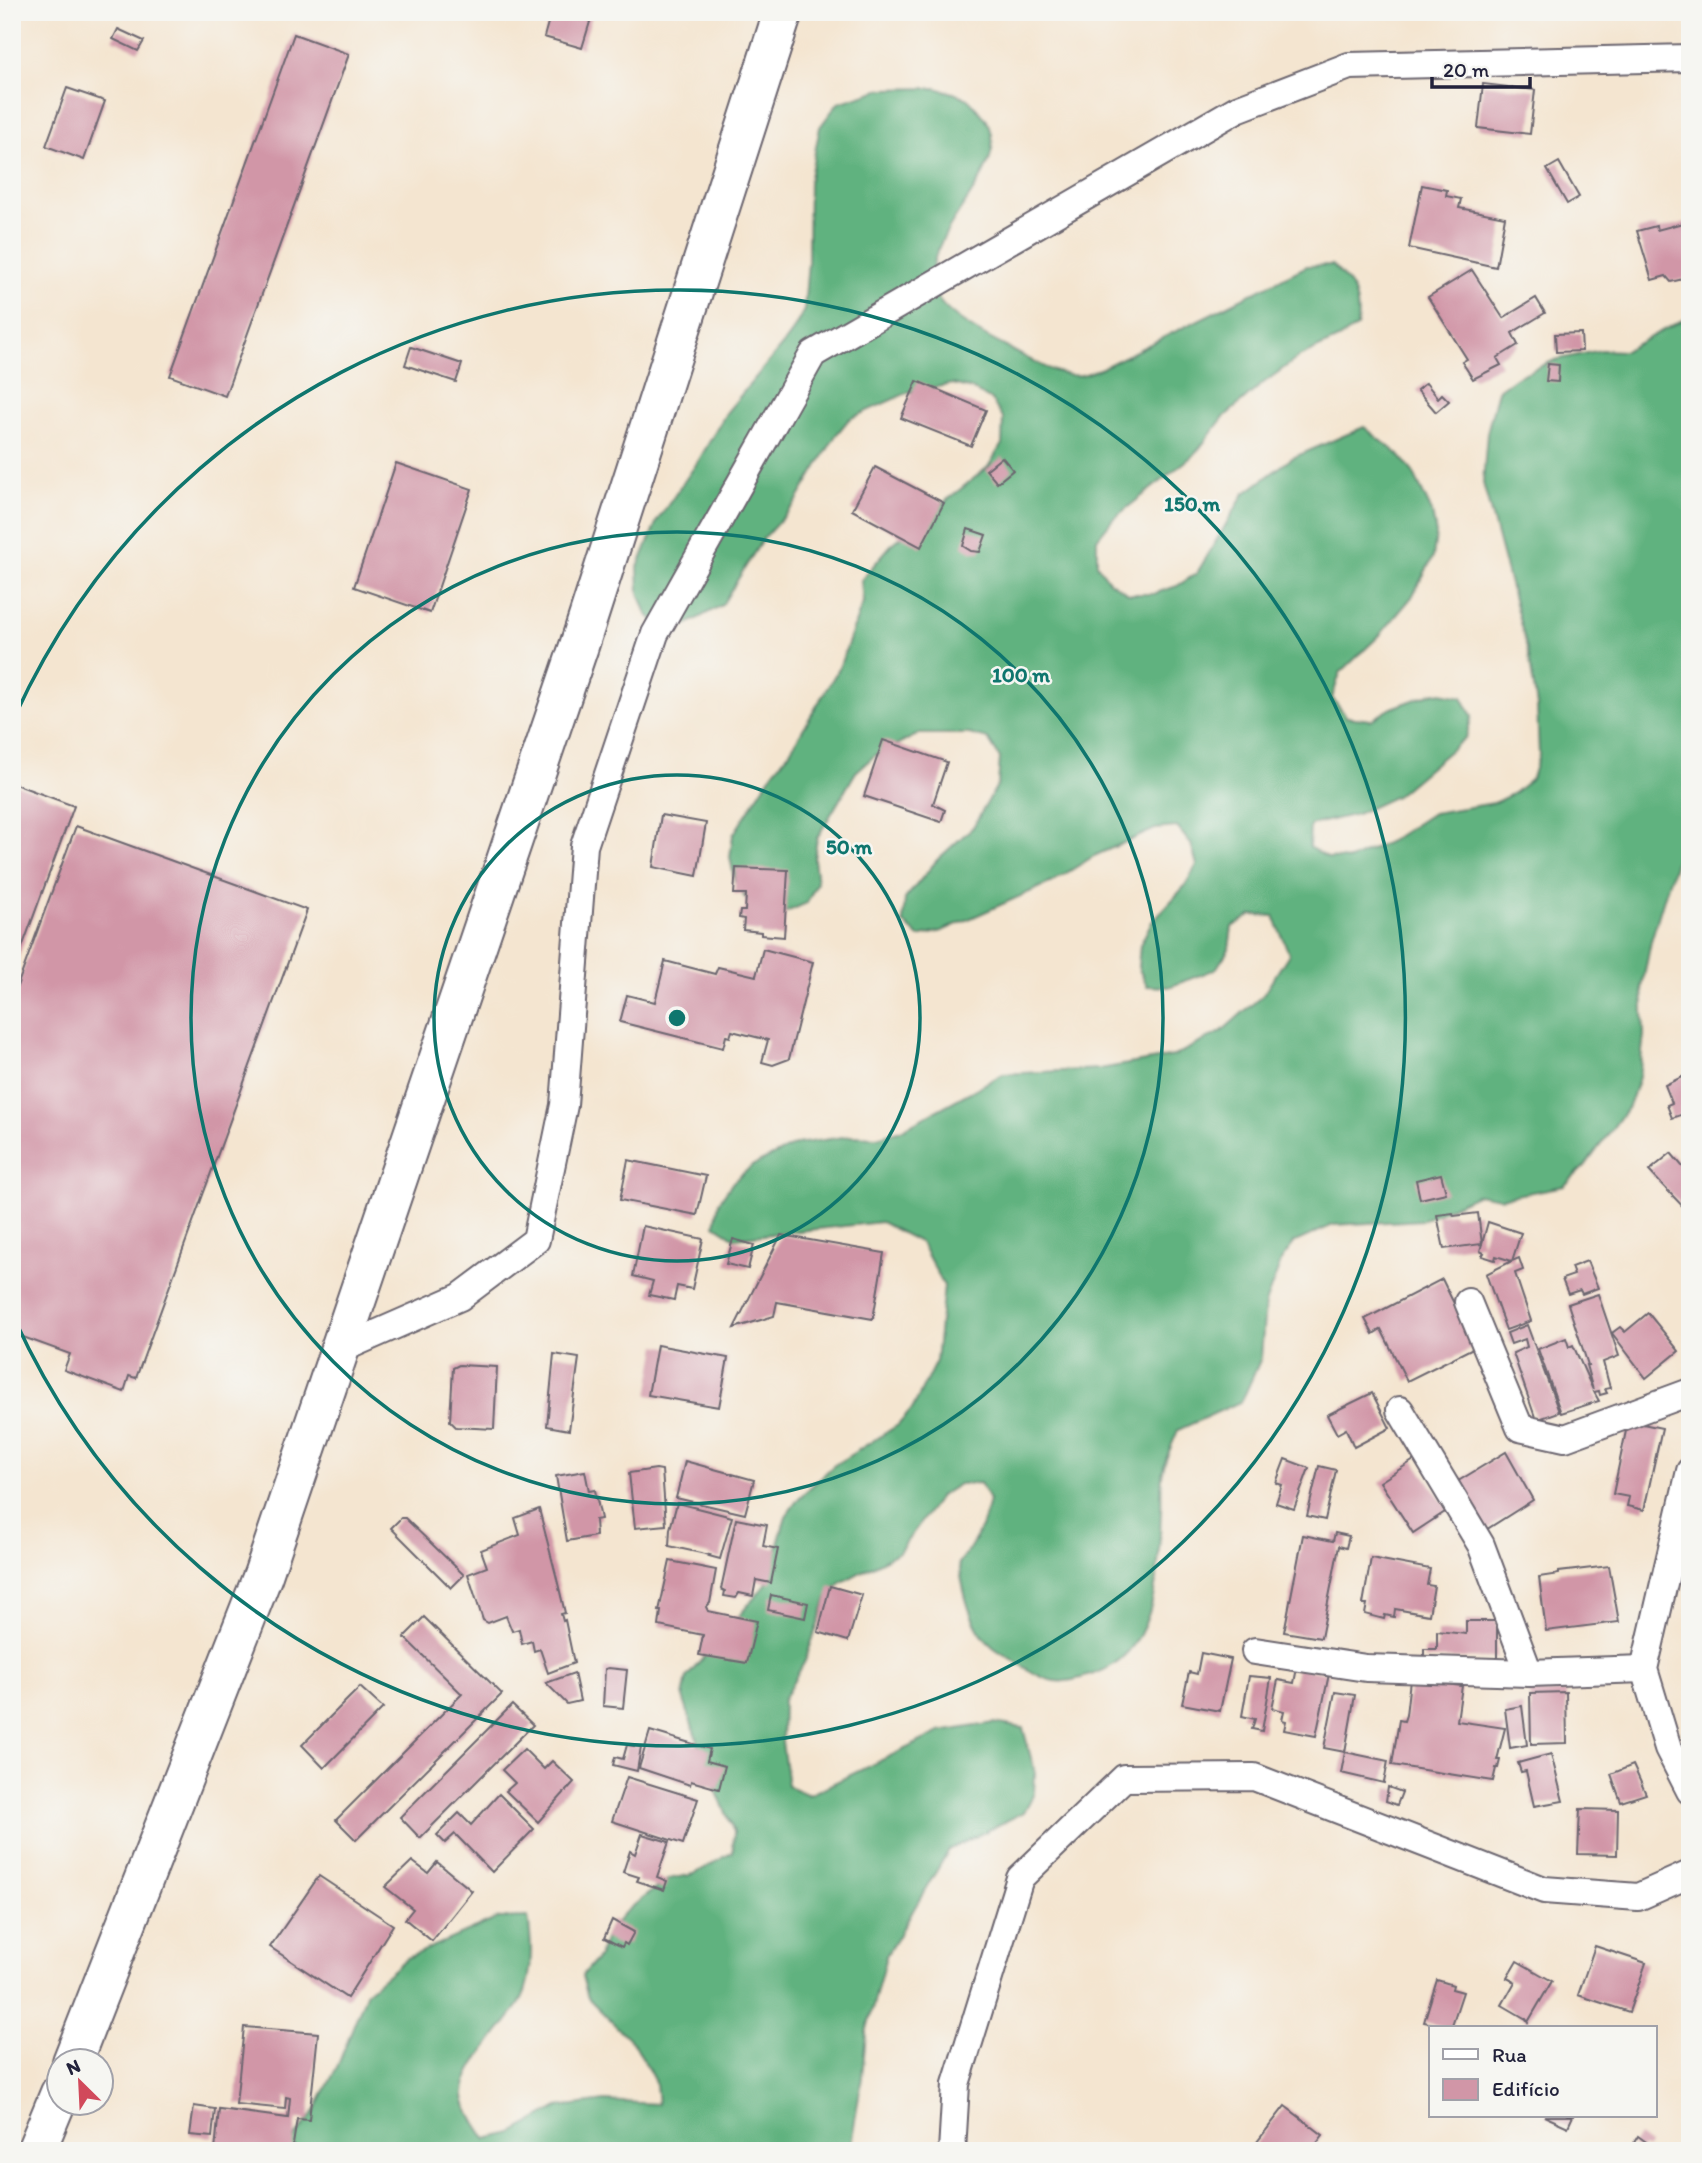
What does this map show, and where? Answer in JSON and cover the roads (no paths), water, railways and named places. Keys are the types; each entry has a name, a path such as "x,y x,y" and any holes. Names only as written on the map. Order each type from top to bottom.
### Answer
{"main road":[{"path":"77,2048 263,1575 579,646 783,12"},
{"path":"36,2151 50,2118"}],"street":[{"path":"339,1350 460,1297 536,1240 564,1105 584,846 655,634 813,354 1237,109 1349,66 1690,58"},
{"path":"1468,1301 1520,1428 1565,1438 1690,1392"},
{"path":"1400,1410 1481,1545 1529,1673"},
{"path":"1690,1471 1644,1669 1668,1748 1690,1791"},
{"path":"1255,1651 1366,1668 1529,1673 1644,1669"},
{"path":"951,2151 956,2084 1020,1878 1124,1778 1254,1777 1544,1889 1638,1897 1690,1874"}]}
